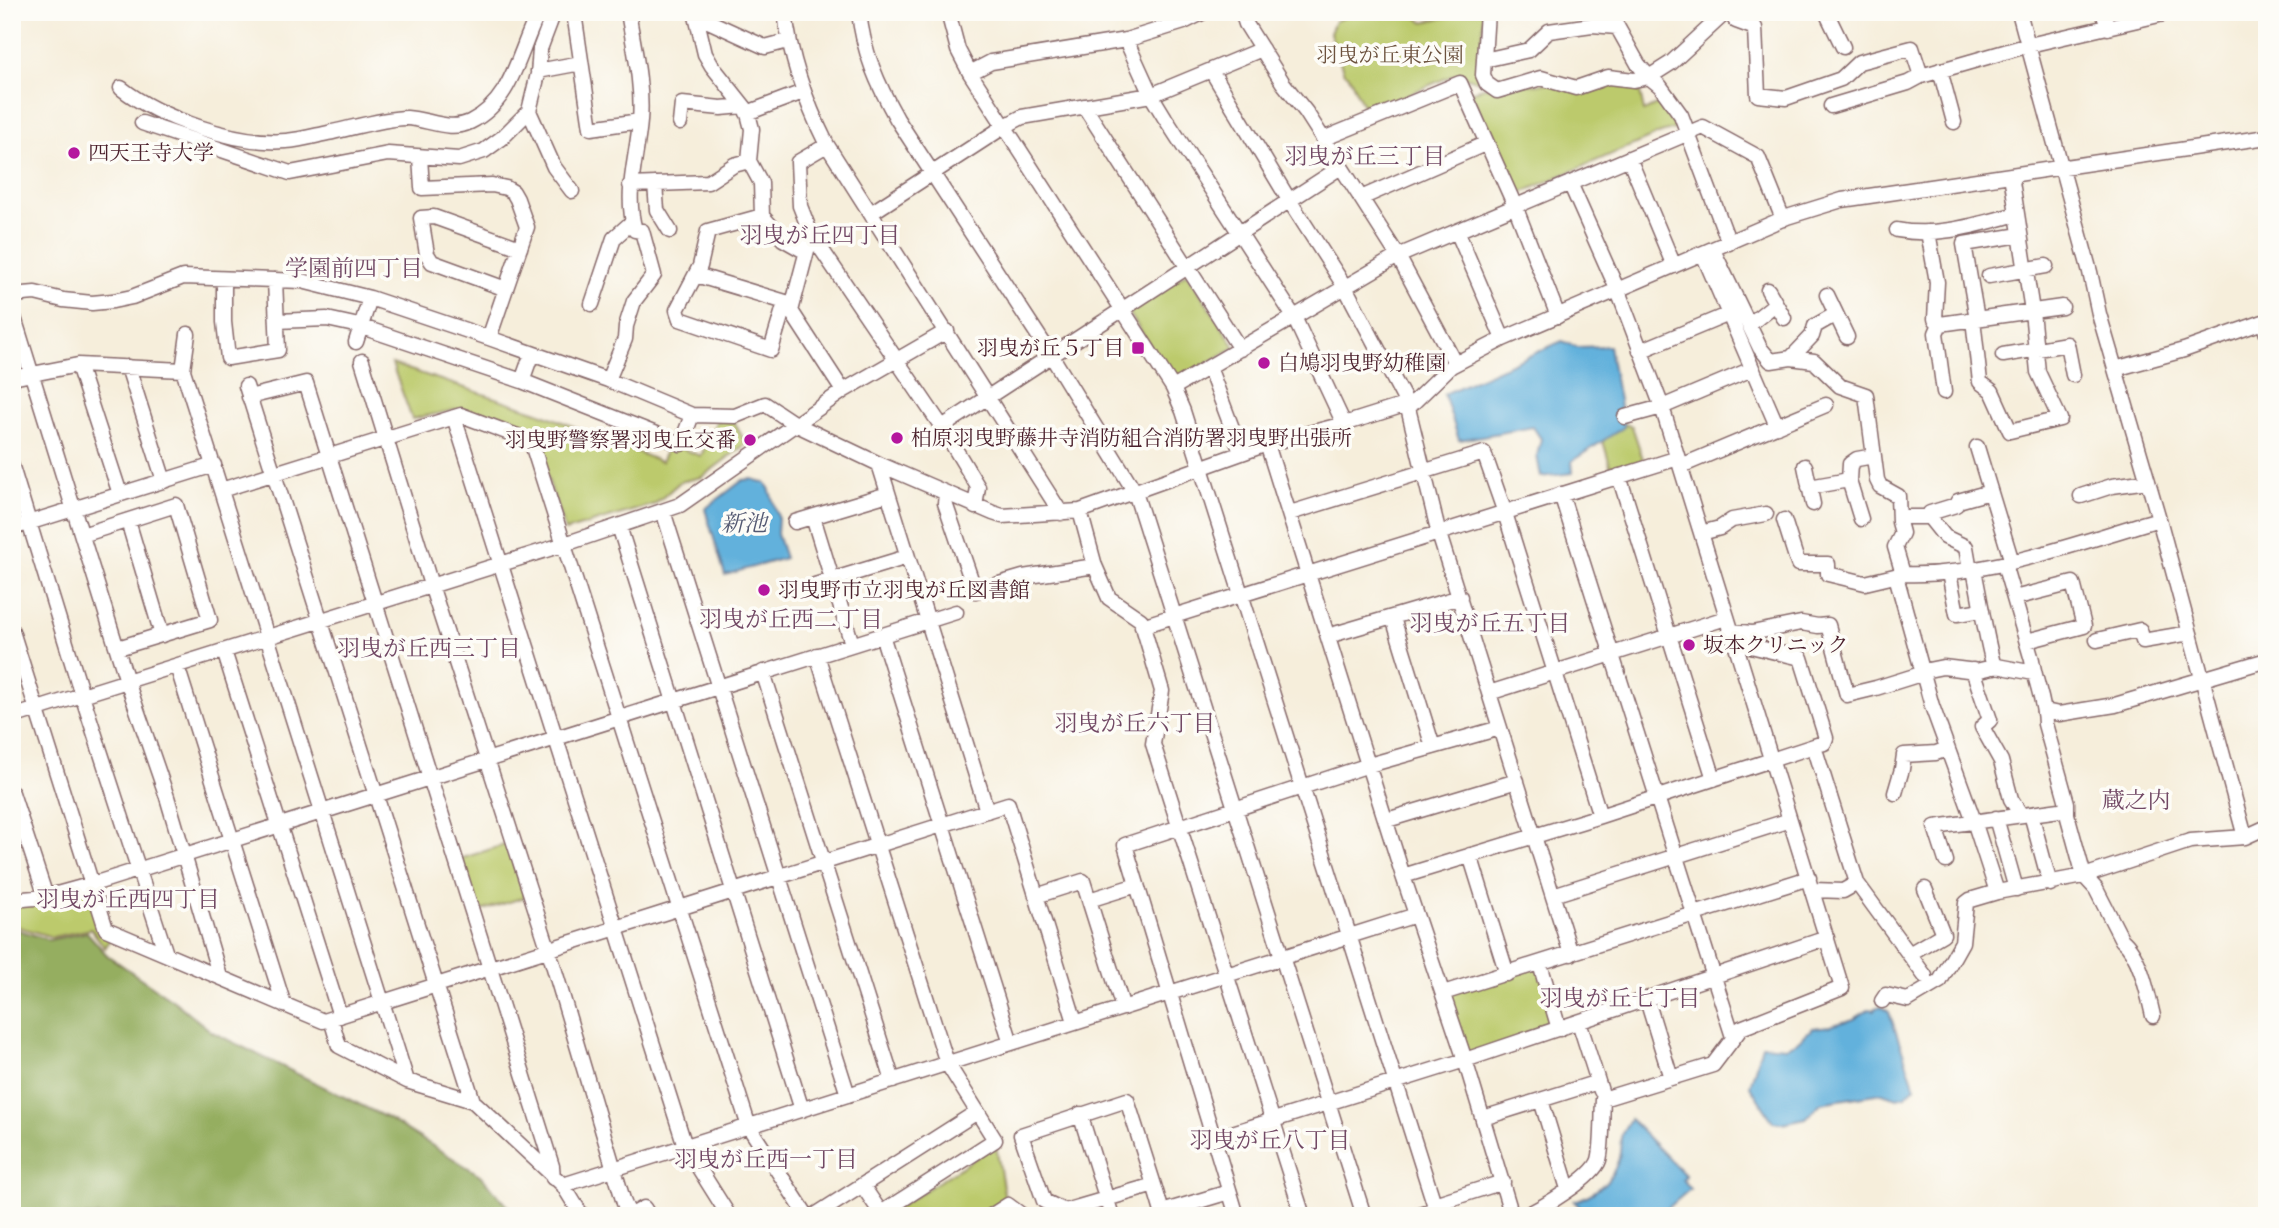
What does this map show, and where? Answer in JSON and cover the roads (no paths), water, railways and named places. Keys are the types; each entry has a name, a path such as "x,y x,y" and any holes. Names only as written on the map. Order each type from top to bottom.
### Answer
{"street":[{"path":"121,88 138,102 156,111 233,136 264,141 287,141 406,118 450,127 468,123 491,107 507,89 539,12"},
{"path":"142,123 290,173 388,154 459,159 484,151 502,138 529,111 540,49 554,12"},
{"path":"579,12 574,13 591,128 640,121"},
{"path":"608,380 625,339 634,301 654,275 642,231 635,230 632,222 630,185 640,121 640,85 628,12"},
{"path":"785,12 788,41 803,92 827,145 1061,513"},
{"path":"859,12 869,61 878,85 1051,355 1135,492 1364,1216"},
{"path":"948,12 958,50 970,74 1173,388 1183,411 1436,1210"},
{"path":"970,74 990,62 1126,40 1184,22 1205,12"},
{"path":"1242,12 1283,83 1306,112 1398,256 1455,363"},
{"path":"1487,12 1483,75 1488,84 1497,91 1541,78 1576,88 1608,77 1634,80 1649,77 1671,63 1728,12 1736,21 1755,28 1758,94 1786,98 1841,79 1859,62 1912,48 1921,76"},
{"path":"1609,12 1638,64 1660,86 1681,115 1729,243"},
{"path":"1826,12 1843,47"},
{"path":"2019,12 2245,836"},
{"path":"2103,12 2108,28"},
{"path":"1831,106 1908,83 1940,70 2029,45 2172,12"},
{"path":"695,14 765,47 788,41"},
{"path":"695,14 705,54 745,110 752,130 749,161 761,183 762,216 783,239 806,252"},
{"path":"1484,60 1529,50 1549,32 1592,25 1617,27"},
{"path":"1126,40 1151,95 1294,317 1344,424"},
{"path":"871,213 1022,117 1151,95 1262,49"},
{"path":"538,71 581,63"},
{"path":"1211,70 1345,287 1407,404 1439,534 1571,954"},
{"path":"1940,70 1954,122"},
{"path":"1323,139 1460,83 1515,206 1558,316"},
{"path":"680,123 681,104 745,110 803,92"},
{"path":"1084,106 1240,349"},
{"path":"529,111 554,167 572,191"},
{"path":"1173,388 1398,256 1703,127 1758,157 1783,219"},
{"path":"12,295 35,293 78,302 113,301 132,297 183,277 302,281 370,298 489,338 608,380 692,415 735,416 765,404 795,424 878,464 946,495 1002,516 1061,513 1080,511 1241,452 1407,404 1419,397 1455,363 1503,339 1783,219 1842,200 2267,136"},
{"path":"1361,198 1487,144"},
{"path":"827,145 798,162 800,206 811,234 942,427 978,487 975,507"},
{"path":"420,158 422,188 492,186 513,192 527,226 489,338"},
{"path":"1629,158 1674,266"},
{"path":"630,185 708,182 734,165 749,161"},
{"path":"942,427 1341,167"},
{"path":"2011,175 2032,311 2038,372 2060,419 2010,431 1992,391 1980,382 1975,319 1964,244 2020,235"},
{"path":"1570,183 1618,290 1662,407 1842,988 1741,1028 1713,1065 1603,1099"},
{"path":"655,184 657,210 670,231"},
{"path":"1897,230 1917,234 2017,214"},
{"path":"762,216 708,231 696,275 677,310 680,319 771,350 811,234"},
{"path":"506,289 432,262 427,254 421,218 434,217 520,248"},
{"path":"592,304 614,238 632,222"},
{"path":"1457,231 1503,339"},
{"path":"1928,232 1937,282 1936,319 1940,324"},
{"path":"1708,252 1729,314 1777,426"},
{"path":"1708,252 1760,348 1771,361 1814,360 1840,386 1866,395 1880,486 1898,496 1902,533 1895,547 1923,672 1997,892"},
{"path":"1989,276 2046,266"},
{"path":"696,275 789,304"},
{"path":"224,279 224,321 228,358 278,350 275,280"},
{"path":"1827,295 1847,337"},
{"path":"1749,325 1771,297 1784,318"},
{"path":"356,342 370,298"},
{"path":"789,304 843,391"},
{"path":"1940,324 2062,307"},
{"path":"12,311 127,681 167,797 220,977"},
{"path":"1640,351 1729,314"},
{"path":"1791,359 1812,336 1815,326 1836,314"},
{"path":"277,321 327,319 359,326 522,381 681,444 692,415"},
{"path":"2115,369 2184,350 2263,323 2267,334"},
{"path":"1940,324 1936,333 1944,392"},
{"path":"12,717 565,544 680,505 843,391 947,331"},
{"path":"188,334 183,370 407,1081"},
{"path":"2003,355 2067,344 2073,374"},
{"path":"522,381 532,353"},
{"path":"362,361 630,1216 644,1208 649,1216"},
{"path":"78,365 120,495"},
{"path":"12,378 78,365 183,370"},
{"path":"128,367 164,481"},
{"path":"1209,368 1241,452"},
{"path":"1625,417 1662,407 1752,369"},
{"path":"473,1101 248,392 306,383 558,1182"},
{"path":"1142,626 1619,476 1680,462 1826,405"},
{"path":"221,490 461,415 531,441 749,1126 807,1216"},
{"path":"454,417 685,1146 729,1216"},
{"path":"1267,444 1403,876 1465,1060 1512,1216"},
{"path":"1977,447 2002,523 2014,598 2045,711 2045,724 2084,876 2096,889 2122,940 2128,944 2146,985 2153,1016"},
{"path":"1290,513 1484,453 1600,816"},
{"path":"1861,519 1849,480 1850,464 1857,459 1874,456"},
{"path":"878,464 987,811"},
{"path":"12,528 214,465"},
{"path":"1805,466 1813,504"},
{"path":"12,467 166,954"},
{"path":"1619,476 1714,779"},
{"path":"1809,487 1849,480"},
{"path":"2081,496 2112,486 2148,481"},
{"path":"1929,517 1930,513 1956,505 1958,501 1990,492"},
{"path":"795,522 888,494"},
{"path":"1560,494 1733,1037"},
{"path":"946,495 945,503 975,591 1023,577 1095,566"},
{"path":"82,536 176,505 211,620 118,648"},
{"path":"1080,511 1095,566 1108,598 1141,620 1162,691 1153,744 1303,1216"},
{"path":"663,512 848,1095"},
{"path":"1701,533 1720,528 1732,520 1766,514"},
{"path":"813,517 852,644"},
{"path":"1899,517 1929,517"},
{"path":"1929,517 1945,537 1966,547 1994,667"},
{"path":"1784,520 1798,564 1828,564 1828,574 1865,583 1900,575 1948,573 2008,563 2159,519"},
{"path":"128,521 162,635"},
{"path":"619,526 802,1110"},
{"path":"815,585 907,557"},
{"path":"1948,573 1957,614 1982,610"},
{"path":"2014,598 2073,583 2084,625 2027,641"},
{"path":"1328,636 1460,597"},
{"path":"12,900 46,897 93,884 956,612"},
{"path":"1394,618 1433,747"},
{"path":"1489,693 1670,636 1730,630 1752,633 1801,623 1828,625 1847,695 1944,667 1973,670 1994,667 2034,673"},
{"path":"1403,876 1600,816 1824,743 1826,738 1801,658 1730,630"},
{"path":"2097,640 2140,630 2143,641 2190,632"},
{"path":"12,631 106,929 323,1021 1008,804 1075,1022"},
{"path":"882,635 1011,1043"},
{"path":"224,651 280,824 336,1017 339,1045 407,1081 473,1101 558,1182 582,1216"},
{"path":"817,654 947,1063 995,1140 881,1213 862,1185"},
{"path":"2045,711 2059,714 2088,710 2267,660"},
{"path":"177,666 284,1005"},
{"path":"1973,670 1990,720 1982,727 2001,761 2011,799 2026,815 2050,884"},
{"path":"764,671 893,1081"},
{"path":"1237,1216 1125,845 1369,765 1500,728"},
{"path":"1814,746 1857,883 1925,976"},
{"path":"1895,793 1903,755 1936,753 1947,749"},
{"path":"1387,820 1517,781"},
{"path":"12,793 46,897"},
{"path":"1946,861 1935,827 2060,810 2067,814"},
{"path":"1996,818 2016,889"},
{"path":"1553,895 1790,820"},
{"path":"1882,1001 1886,995 1908,1000 1940,981 1962,942 1966,903 1997,892 2084,876 2190,841 2245,836 2267,827"},
{"path":"1470,855 1507,974"},
{"path":"1036,896 1083,881 1122,1008"},
{"path":"1443,993 1695,915 1811,884 1843,891 1857,883"},
{"path":"1089,900 1137,885"},
{"path":"1909,954 1943,934 1924,889"},
{"path":"558,1182 802,1110 1416,915"},
{"path":"1213,1139 1465,1060 1827,938"},
{"path":"1540,964 1559,1029"},
{"path":"1647,1000 1671,1078"},
{"path":"1524,1216 1568,1189 1599,1161 1603,1099 1579,1022"},
{"path":"1483,1118 1598,1082"},
{"path":"1154,1185 1065,1211 1044,1201 1021,1135 1127,1100 1154,1185 1162,1212 1229,1192"},
{"path":"1541,1100 1568,1189"},
{"path":"814,1216 977,1112"},
{"path":"1080,1114 1112,1216"},
{"path":"1413,1216 1436,1210 1503,1182"},
{"path":"991,1216 1007,1205 1023,1216"}],"water":[{"path":"1562,341 1577,347 1609,346 1624,427 1572,461 1573,473 1541,477 1537,456 1541,439 1533,427 1459,440 1444,394"},
{"name":"新池","path":"752,479 765,483 769,488 778,517 777,534 785,558 725,575 705,509 743,480"},
{"path":"1881,1006 1889,1012 1915,1087 1905,1096 1897,1098 1882,1093 1821,1103 1806,1118 1773,1122 1750,1086 1762,1045 1786,1047 1796,1043 1813,1028 1854,1019"},
{"path":"1630,1119 1686,1176 1683,1179 1690,1189 1667,1209 1654,1216 1588,1216 1574,1201 1595,1191 1611,1175 1619,1158 1622,1134"}],"place":[{"name":"四天王寺大学","path":"74,153"},
{"name":"羽曳が丘５丁目","path":"1138,348"},
{"name":"白鳩羽曳野幼稚園","path":"1264,363"},
{"name":"柏原羽曳野藤井寺消防組合消防署羽曳野出張所","path":"897,438"},
{"name":"羽曳野警察署羽曳丘交番","path":"750,440"},
{"name":"羽曳野市立羽曳が丘図書館","path":"764,590"},
{"name":"坂本クリニック","path":"1689,645"}],"district":[{"name":"羽曳が丘三丁目","path":"1365,156"},
{"name":"羽曳が丘四丁目","path":"820,235"},
{"name":"学園前四丁目","path":"354,268"},
{"name":"羽曳が丘西二丁目","path":"791,619"},
{"name":"羽曳が丘五丁目","path":"1490,623"},
{"name":"羽曳が丘西三丁目","path":"429,648"},
{"name":"羽曳が丘六丁目","path":"1135,723"},
{"name":"蔵之内","path":"2136,800"},
{"name":"羽曳が丘西四丁目","path":"128,899"},
{"name":"羽曳が丘七丁目","path":"1620,998"},
{"name":"羽曳が丘八丁目","path":"1270,1140"},
{"name":"羽曳が丘西一丁目","path":"766,1159"}],"park label":[{"name":"羽曳が丘東公園","path":"1390,55"}]}
